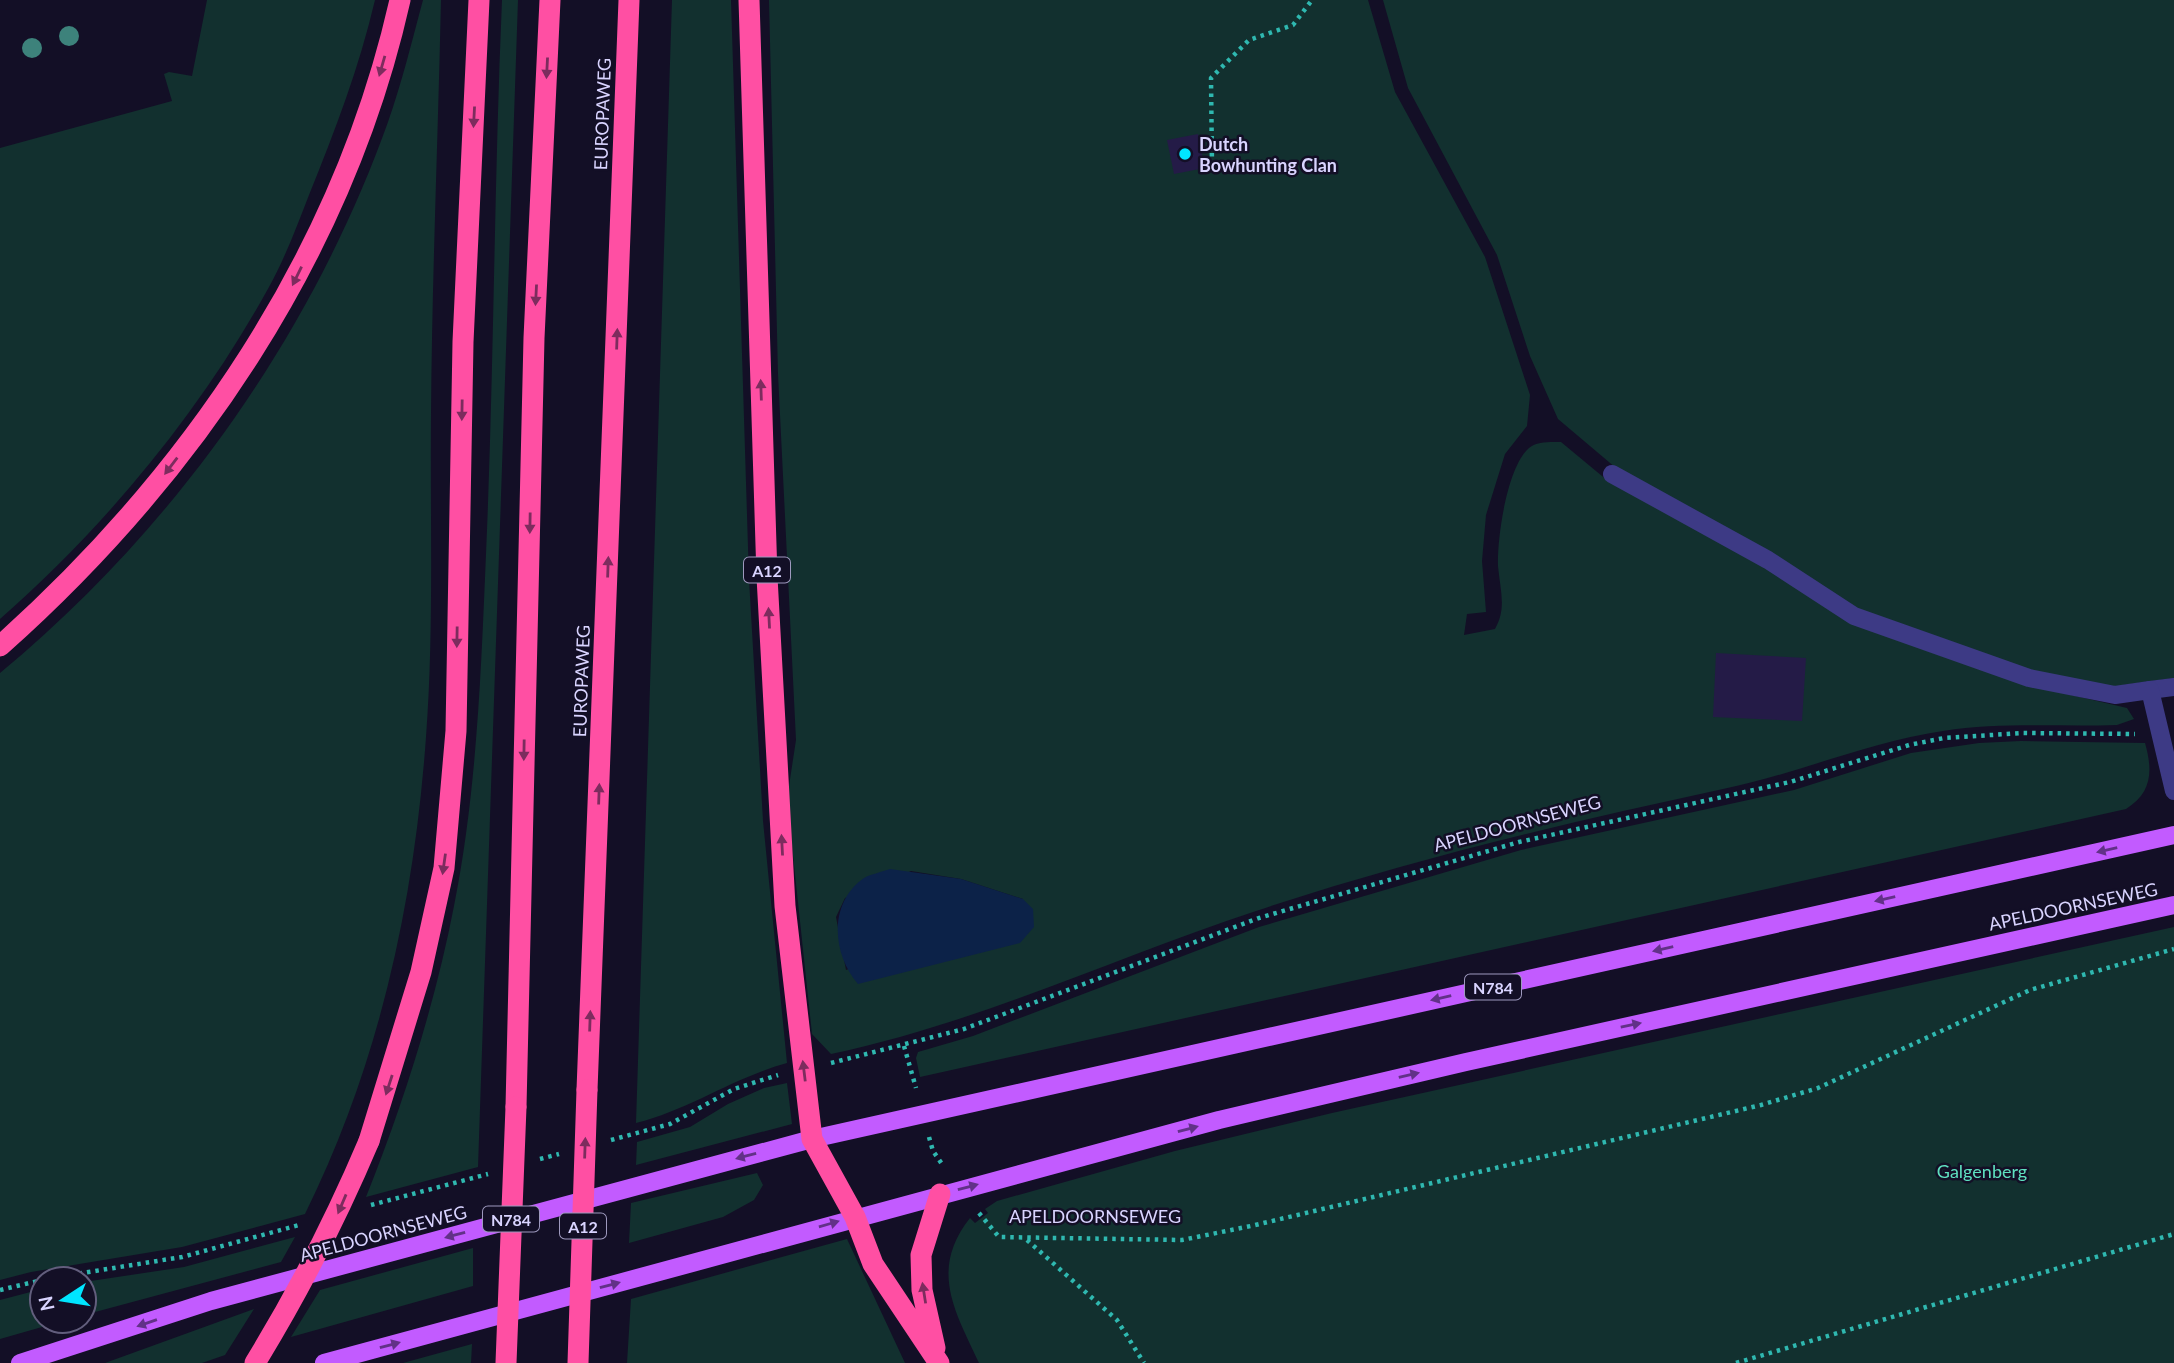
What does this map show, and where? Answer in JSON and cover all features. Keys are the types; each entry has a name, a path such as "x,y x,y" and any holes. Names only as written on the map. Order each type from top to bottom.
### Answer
{"highway":[{"path":"0,646 53,598 149,496 232,386 292,286 334,199 369,113 400,0"},
{"path":"254,1363 297,1294 336,1219 369,1141 391,1080 421,972 444,868 456,731 463,342 479,0"},
{"path":"506,1363 516,1107 534,338 550,0"},
{"name":"EUROPAWEG","path":"578,1363 629,0"},
{"name":"A12","path":"749,0 767,577 785,906 812,1139"},
{"path":"812,1139 855,1217 873,1264 938,1362"},
{"path":"938,1362 922,1290 921,1255 950,1191"}],"main road":[{"name":"APELDOORNSEWEG","path":"20,1363 211,1301 812,1139 2174,835"},
{"name":"APELDOORNSEWEG","path":"324,1363 1219,1120 1466,1062 2174,905"}],"street":[{"path":"1612,474 1768,560 1854,616 2029,678 2115,695 2174,687"},
{"path":"2150,690 2174,791"}],"path":[{"path":"1212,165 1211,78 1249,40 1293,25 1312,0"},
{"name":"APELDOORNSEWEG","path":"604,1142 670,1124 734,1089 804,1068 904,1046 964,1029 1259,918 1557,832 1790,782 1909,745 1944,738 2002,734 2160,733"},
{"name":"APELDOORNSEWEG","path":"904,1046 933,1151 950,1191 999,1237 1182,1240 1761,1105 1818,1088 2030,990 2174,949"},
{"path":"538,1160 565,1153"},
{"name":"APELDOORNSEWEG","path":"367,1207 499,1171"},
{"name":"APELDOORNSEWEG","path":"98,1270 182,1257 301,1224"},
{"path":"1736,1363 2174,1234"},
{"path":"1027,1239 1117,1320 1144,1363"},
{"name":"APELDOORNSEWEG","path":"0,1290 28,1283"}],"green space":[{"path":"207,0 375,0 346,99 286,253 242,333 182,422 149,465 77,545 0,619 0,148 172,101 164,74 169,72 192,76"},
{"path":"423,0 441,0 432,363 430,657 426,737 402,922 373,1041 331,1157 305,1214 182,1247 73,1265 28,1265 28,1273 0,1280 0,673 64,617 123,556 179,492 231,423 278,352 320,278 357,201 388,122"},
{"path":"502,0 518,0 478,1167 366,1197 393,1126 428,1017 454,906 473,775 486,554"},
{"path":"672,0 731,0 749,579 763,821 787,1063 767,1069 675,1110 636,1123"},
{"path":"769,0 1368,0 1395,92 1485,257 1530,395 1527,426 1505,454 1486,515 1482,561 1486,612 1467,614 1464,635 1495,629 1499,621 1502,606 1498,566 1499,538 1509,486 1521,457 1536,444 1561,442 1608,481 1764,567 2029,685 2127,708 2134,719 2117,725 1964,728 1915,736 1751,783 1488,844 1371,875 1256,911 993,1008 886,1041 831,1054 812,1034 787,799 796,740 778,374","holes":["911,871 961,879 1023,899 846,970 836,917 845,898"]},
{"path":"1383,0 2174,0 2174,678 2123,685 2115,689 2031,672 1859,611 1616,468 1558,419 1530,356 1497,255 1408,88"},
{"path":"1979,743 2145,743 2149,763 2146,788 2135,803 2126,809 920,1077 916,1058 918,1052 973,1036 1259,927 1521,850 1794,790 1911,753"},
{"name":"Galgenberg","path":"2174,927 2174,1363 979,1363 955,1308 949,1273 951,1255 958,1237 970,1218 975,1223 988,1213 985,1209 997,1201 1175,1151 1332,1113"},
{"path":"787,1083 792,1124 636,1165 637,1142 690,1127 728,1104 764,1088"},
{"path":"757,1173 763,1185 754,1200 723,1217 629,1243 631,1203"},
{"path":"295,1237 281,1262 98,1311 98,1280 184,1267"},
{"path":"847,1239 905,1363 627,1363 631,1299"},
{"path":"473,1248 473,1286 291,1337 320,1290"},
{"path":"28,1293 28,1331 0,1339 0,1300"},
{"path":"254,1309 225,1355 202,1363 105,1363"},
{"path":"472,1344 471,1363 403,1363"}],"water":[{"path":"890,869 961,879 1023,899 1033,909 1034,927 1020,943 858,984 849,972 839,944 839,915 852,889 864,878"}],"building":[{"path":"1198,134 1205,168 1174,174 1167,140"},
{"path":"1716,653 1806,658 1802,721 1713,717"}],"place":[{"name":"Dutch Bowhunting Clan","path":"1185,154"}]}
